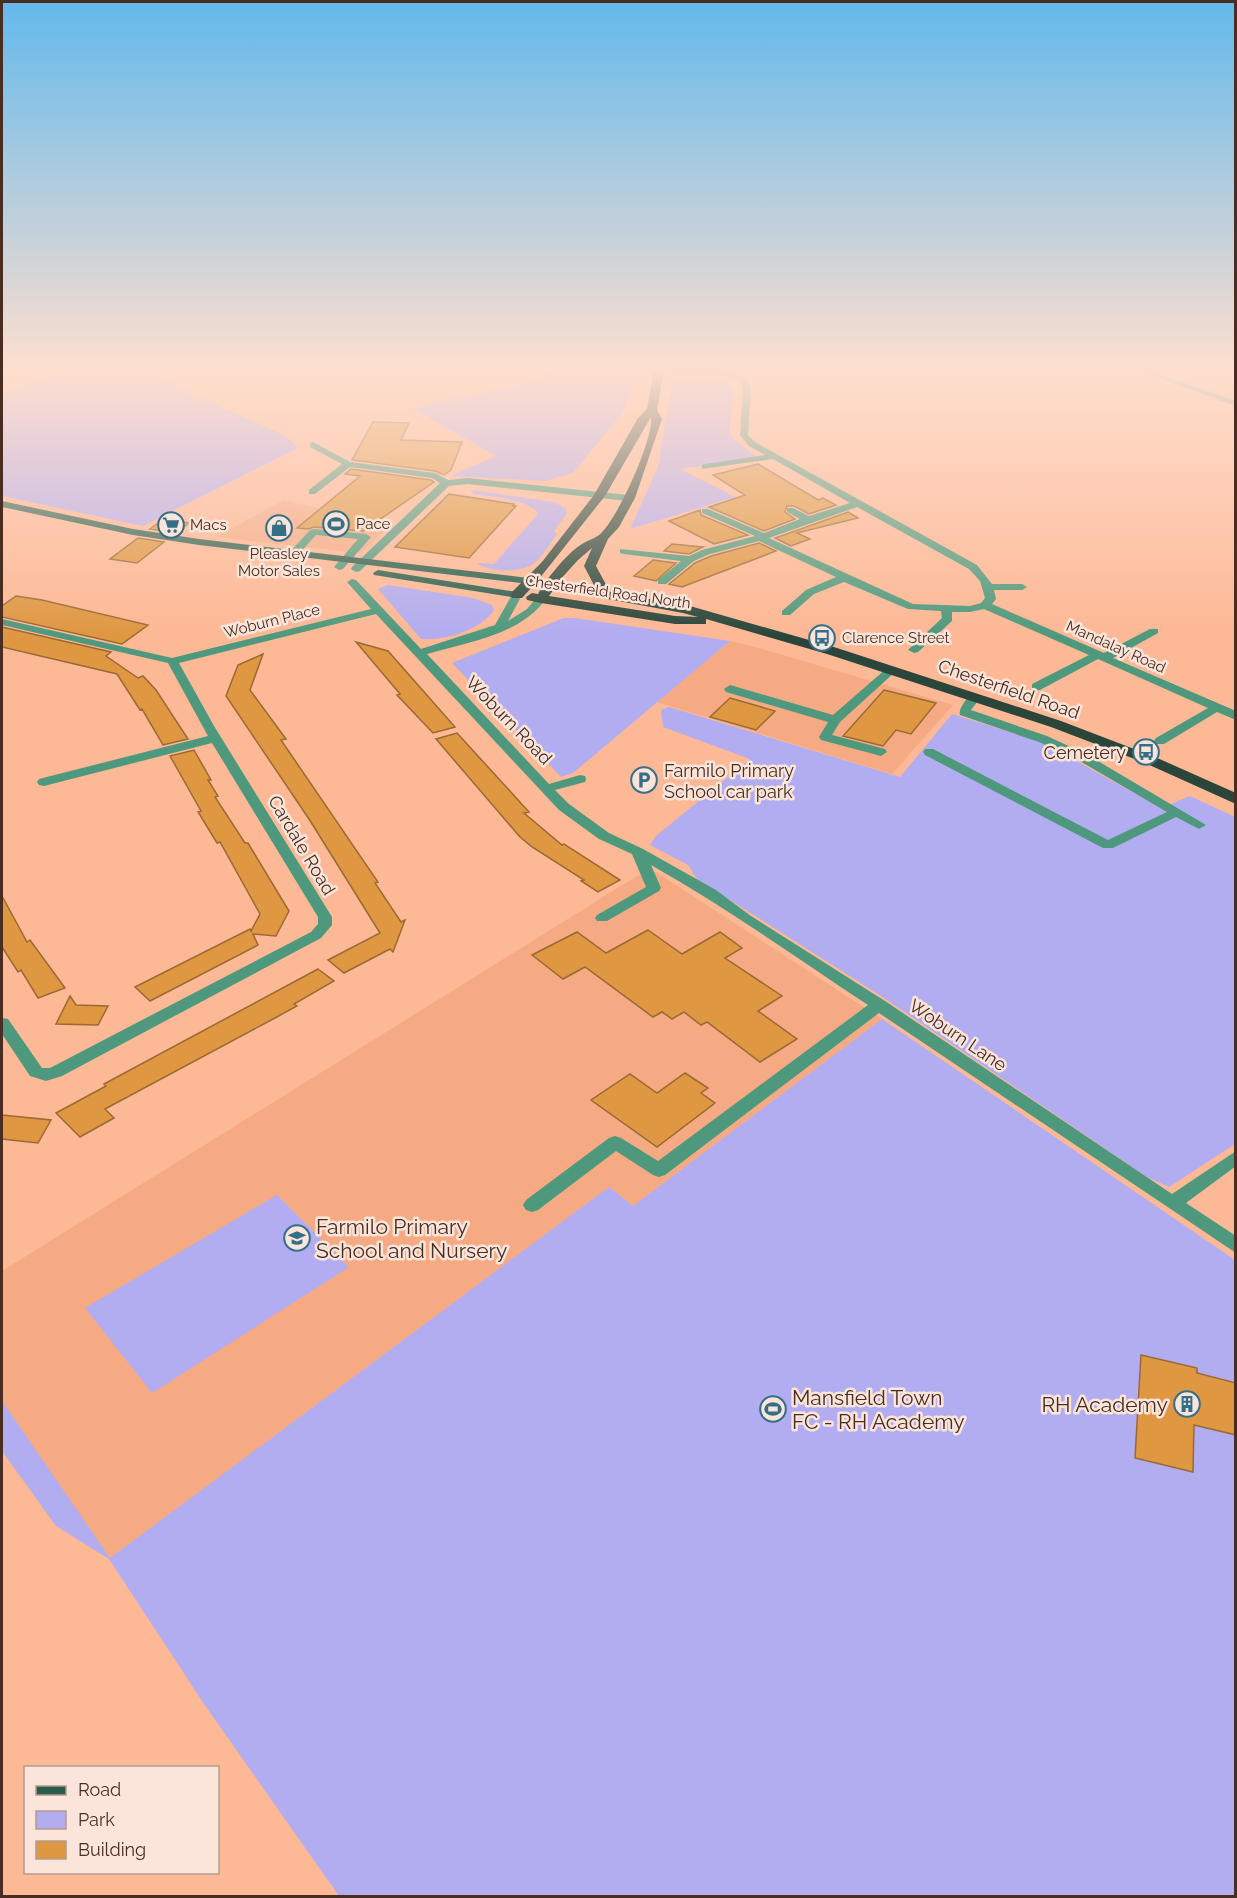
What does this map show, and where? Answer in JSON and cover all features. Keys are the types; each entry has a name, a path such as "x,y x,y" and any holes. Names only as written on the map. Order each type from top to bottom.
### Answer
{"highway":[{"path":"517,595 546,565 599,496 620,459"},
{"path":"604,593 590,566 603,538 628,498 646,459"},
{"path":"541,599 550,584 572,558 588,545 603,538"},
{"name":"Chesterfield Road North","path":"529,581 685,609 729,623"},
{"name":"Chesterfield Road North","path":"517,595 675,620 729,623"},
{"name":"Chesterfield Road","path":"729,623 891,670 1056,724 1150,760 1236,800"}],"main road":[{"name":"Chesterfield Road North","path":"2,504 142,533 293,554 517,595"},
{"name":"Chesterfield Road North","path":"2,514 131,542 342,563"},
{"name":"Chesterfield Road North","path":"360,566 529,581"}],"street":[{"path":"338,459 348,464 435,476 446,483 467,481 628,498"},
{"path":"705,467 761,459"},
{"path":"705,511 888,598 912,607 970,609 985,605 991,598 988,586 973,567 775,459"},
{"path":"312,492 348,464"},
{"path":"360,566 446,483"},
{"path":"662,582 690,559 706,552 762,537 856,504"},
{"path":"790,510 808,519"},
{"path":"293,554 314,532 366,537 342,563"},
{"path":"624,551 690,559"},
{"path":"786,613 810,592 846,577"},
{"name":"Woburn Road","path":"352,582 564,807 604,837 656,861"},
{"path":"988,586 1022,587"},
{"path":"500,625 517,595"},
{"path":"419,653 477,636 500,625 516,621 531,611 541,599"},
{"name":"Mandalay Road","path":"985,605 1235,715"},
{"path":"914,650 948,619 946,609"},
{"name":"Woburn Place","path":"172,661 379,610"},
{"path":"2,622 172,661"},
{"path":"1036,687 1154,631"},
{"name":"Cardale Road","path":"2,1023 36,1072 46,1075 56,1072 316,935 326,925 325,917 215,738 172,661"},
{"path":"881,752 825,737 835,720 891,670"},
{"path":"730,689 835,720"},
{"path":"975,697 964,712 1043,739 1082,757 1199,825"},
{"path":"1160,741 1216,708"},
{"path":"44,782 215,738"},
{"path":"929,752 1108,845 1177,812"},
{"path":"548,788 580,779"},
{"path":"602,918 654,888 638,852"},
{"name":"Woburn Lane","path":"656,861 711,892 746,919 879,1005 1236,1246"},
{"path":"532,1205 615,1143 659,1170 879,1005"},
{"path":"1173,1203 1236,1157"}],"shaded area":[{"path":"284,500 391,524 361,553 216,537"},
{"path":"730,641 953,705 892,774 657,702"},
{"name":"Farmilo Primary School and Nursery","path":"656,872 882,1019 633,1206 609,1187 109,1559 2,1401 2,1271 637,876"}],"green space":[{"path":"2,459 277,459 143,526 2,496"},
{"path":"490,459 585,459 573,473 545,481 451,476"},
{"path":"659,459 747,459 680,469 735,497 630,529 658,467"},
{"path":"471,490 553,502 566,508 567,513 554,531 557,534 533,564 520,569 497,570 477,563 494,564 538,514 534,509 519,502 474,494"},
{"path":"388,585 473,598 492,605 494,610 480,623 462,633 441,638 421,639 378,589"},
{"path":"564,618 730,641 573,773 561,777 452,663"},
{"path":"669,707 900,777 952,714 1042,742 1161,808 1190,796 1235,817 1235,1144 1169,1187 1147,1177 881,996 697,879 688,865 650,845 656,836 750,759 663,727 661,710"},
{"name":"Mansfield Town FC - RH Academy","path":"882,1019 1235,1260 1235,1896 339,1896 204,1704 109,1559 56,1526 2,1451 2,1401 110,1558 609,1187 633,1206"},
{"path":"277,1195 349,1267 152,1393 85,1308"}],"building":[{"path":"455,459 451,470 444,475 435,471 352,460"},
{"path":"758,464 818,500 823,498 836,505 809,514 794,506 787,506 785,512 795,519 764,531 709,507 745,495 713,475"},
{"path":"351,469 434,482 363,531 297,528 360,476 345,474"},
{"path":"449,494 516,506 469,558 395,547"},
{"path":"700,510 701,515 748,535 714,544 669,521"},
{"path":"848,512 858,518 797,533 810,539 791,546 775,538"},
{"name":"Macs","path":"164,519 189,523 176,533 150,529"},
{"path":"138,538 164,542 137,563 110,559"},
{"path":"759,543 776,551 682,587 669,584 695,563 711,556"},
{"path":"672,544 703,547 689,554 664,551"},
{"path":"653,560 676,563 656,581 634,576"},
{"path":"16,596 148,625 122,644 2,617 2,606"},
{"path":"2,627 111,652 106,656 138,678 143,676 156,690 188,739 163,745 142,709 140,710 117,674 2,647"},
{"path":"356,642 388,651 455,727 433,733 397,695 400,694"},
{"path":"263,654 250,690 286,739 281,740 378,882 375,883 401,922 405,920 393,952 390,949 344,973 328,960 380,933 309,819 226,696 238,665"},
{"path":"884,690 936,703 911,734 896,730 883,746 843,736"},
{"path":"730,698 775,711 756,730 710,717"},
{"path":"457,733 529,812 524,813 562,845 564,844 620,880 598,892 520,837 436,739"},
{"path":"194,750 211,780 208,780 218,796 215,797 245,843 248,843 289,911 276,936 253,934 258,945 150,1001 135,987 250,929 251,931 260,914 220,842 217,843 198,812 201,811 170,756"},
{"path":"2,896 27,942 30,940 65,988 38,998 21,970 18,972 2,947"},
{"path":"648,930 682,954 720,932 742,948 725,958 782,996 758,1011 797,1039 760,1062 707,1022 701,1025 684,1012 672,1019 662,1012 653,1017 585,967 563,979 532,955 577,932 606,953"},
{"path":"318,969 334,981 294,1004 297,1006 105,1109 114,1118 80,1137 56,1113 106,1086 104,1084"},
{"path":"70,996 76,1005 108,1006 98,1025 56,1024"},
{"path":"685,1073 708,1088 701,1093 715,1103 657,1147 591,1100 630,1074 657,1093"},
{"path":"2,1115 51,1120 38,1143 2,1139"},
{"name":"RH Academy","path":"1141,1355 1197,1368 1197,1373 1236,1383 1236,1435 1194,1425 1193,1472 1135,1458"}],"place":[{"name":"Pace","path":"336,524"},
{"name":"Macs","path":"171,525"},
{"name":"Pleasley Motor Sales","path":"279,528"},
{"name":"Clarence Street","path":"822,638"},
{"name":"Cemetery","path":"1146,752"},
{"name":"Farmilo Primary School car park","path":"644,780"},
{"name":"Farmilo Primary School and Nursery","path":"297,1238"},
{"name":"RH Academy","path":"1187,1404"},
{"name":"Mansfield Town FC - RH Academy","path":"773,1409"}]}
